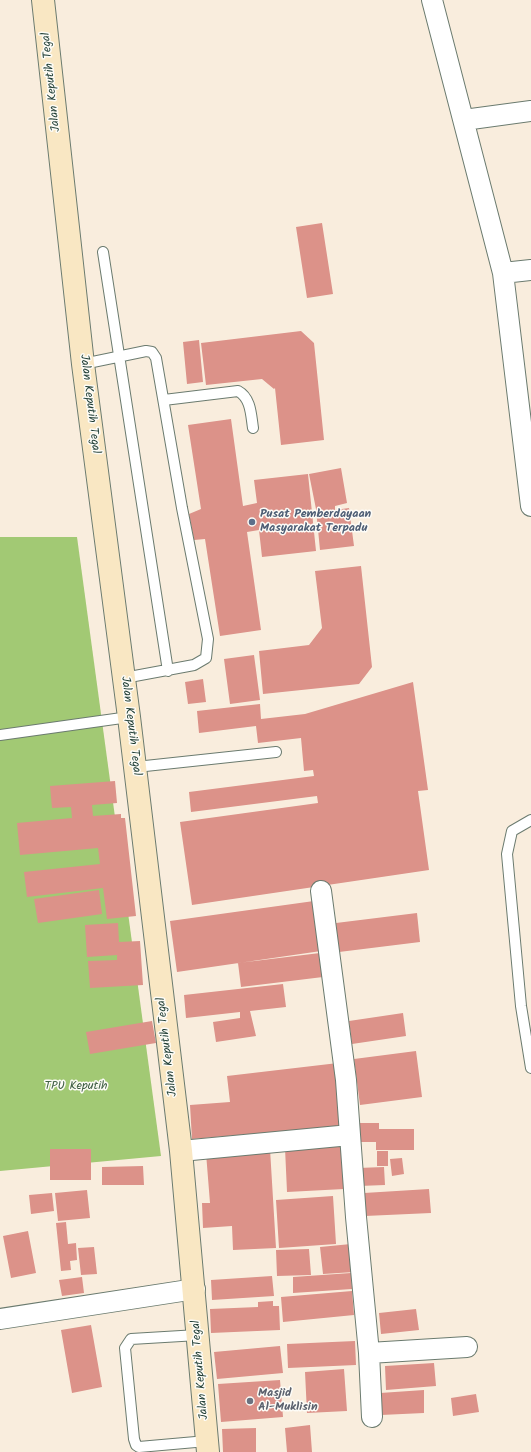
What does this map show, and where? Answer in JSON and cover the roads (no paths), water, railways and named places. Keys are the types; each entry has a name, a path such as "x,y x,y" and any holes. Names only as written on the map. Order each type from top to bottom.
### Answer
{"main road":[{"name":"Jalan Keputih Tegal","path":"43,0 83,364 136,767 181,1151 208,1447"}],"street":[{"path":"432,0 503,273 529,464 531,506"},
{"path":"464,120 531,111"},
{"path":"503,273 531,270"},
{"path":"321,891 346,1080 356,1217 369,1353 372,1417"},
{"path":"181,1151 350,1135"},
{"path":"0,1319 194,1290"},
{"path":"369,1353 467,1347"}],"lane":[{"path":"103,252 168,671"},
{"path":"83,364 146,351 152,352 156,358 208,639 206,658 194,665 124,678"},
{"path":"164,400 238,391 244,394 249,403 253,428"},
{"path":"0,735 129,717"},
{"path":"136,767 276,752"},
{"path":"531,820 512,831 507,854 521,1006 531,1068"},
{"path":"198,1335 130,1339 125,1348 134,1439 136,1445 139,1447 208,1447"}],"place":[{"name":"Pusat Pemberdayaan Masyarakat Terpadu","path":"252,522"},
{"name":"Masjid Al-Muklisin","path":"250,1401"}],"park label":[{"name":"TPU Keputih","path":"76,1087"}]}
